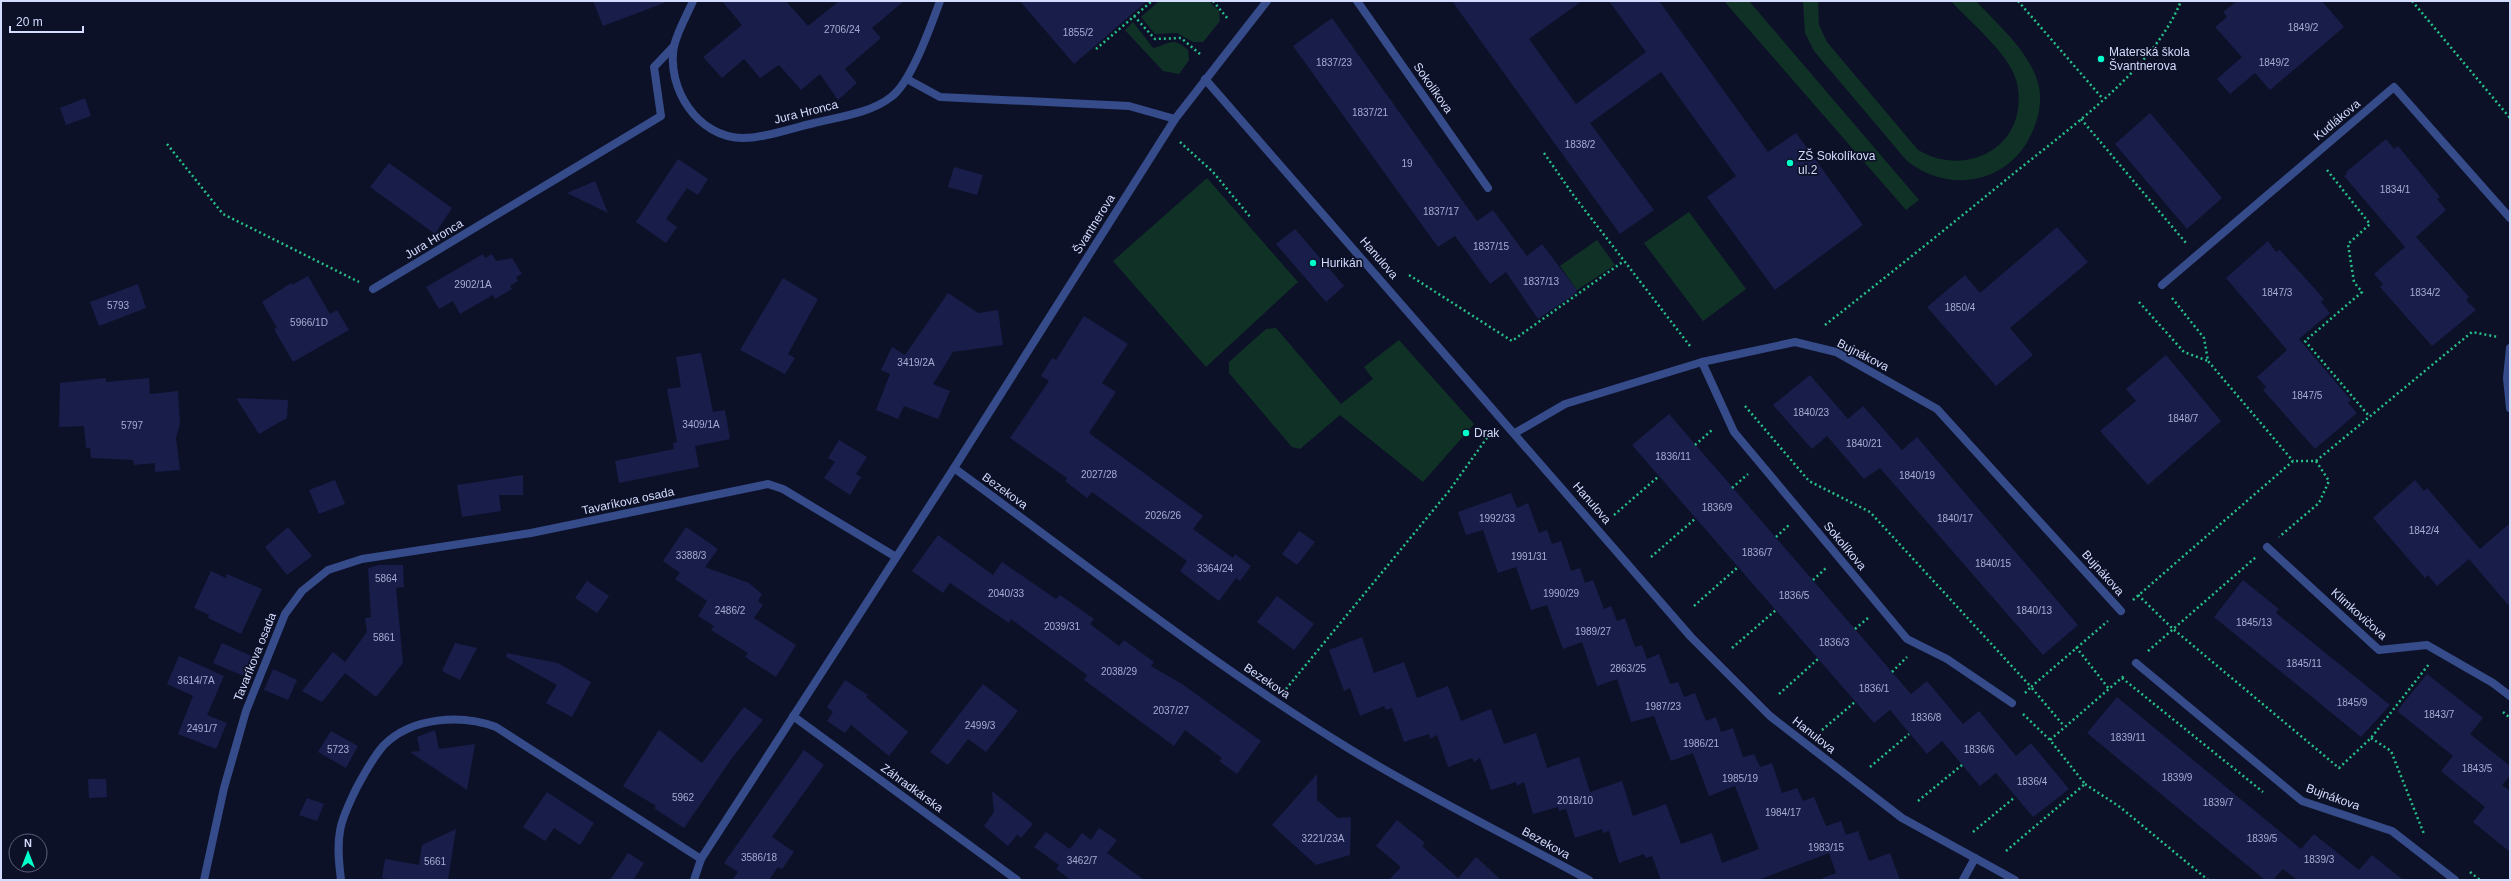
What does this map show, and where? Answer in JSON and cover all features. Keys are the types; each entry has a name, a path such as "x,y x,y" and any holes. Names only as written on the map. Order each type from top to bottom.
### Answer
{"street":[{"name":"Jura Hronca","path":"693,1 674,46 673,69 675,82 682,98 697,117 718,132 743,138 818,122 873,107 892,97 908,79 940,1"},
{"name":"Švantnerova","path":"896,557 1175,119 1267,1"},
{"name":"Sokolíkova","path":"1358,1 1488,188"},
{"name":"Jura Hronca","path":"373,289 661,116 654,67 674,46"},
{"path":"908,79 940,97 1129,106 1175,119"},
{"name":"Hanulova","path":"1205,79 1516,434 1691,637 1770,716 1902,818 2015,880"},
{"name":"Kudlákova","path":"2162,285 2394,87 2510,218"},
{"name":"Bujnákova","path":"1516,434 1565,404 1702,362 1795,342 1836,352 1938,409 2121,611"},
{"path":"2510,348 2507,378 2510,408"},
{"name":"Sokolíkova","path":"1702,362 1734,432 1907,639 1947,659 2012,703"},
{"name":"Bezekova","path":"954,468 1276,701 1384,770 1589,880"},
{"name":"Tavaríkova osada","path":"204,880 224,788 246,711 282,622 302,591 328,570 362,559 532,533 768,484 784,488 896,557"},
{"name":"Klimkovičova","path":"2267,547 2379,650 2427,645"},
{"path":"694,880 701,859 896,557"},
{"path":"2427,645 2493,683 2510,696"},
{"name":"Bujnákova","path":"2136,663 2302,801 2392,831 2455,880"},
{"name":"Záhradkárska","path":"793,716 1017,880"},
{"path":"341,880 340,831 348,804 363,775 384,745 400,733 419,724 452,720 478,720 496,727 701,859"},
{"path":"1963,880 1975,858"}],"path":[{"path":"1096,49 1152,1"},
{"path":"1213,1 1228,19"},
{"path":"2018,1 2103,99"},
{"path":"1825,325 1904,264 2081,119 2103,99 2145,60 2173,21 2181,1"},
{"path":"2412,1 2510,118"},
{"path":"1134,16 1155,39 1181,38 1200,54"},
{"path":"2081,119 2197,255"},
{"path":"1180,142 1213,172 1251,218"},
{"path":"167,144 223,214 373,289"},
{"path":"1544,153 1624,261 1690,346"},
{"path":"2327,170 2370,224 2348,244 2354,282 2362,292 2305,341 2369,416"},
{"path":"1409,275 1512,341 1624,261"},
{"path":"2162,285 2204,338 2208,361"},
{"path":"2139,302 2184,352 2208,361 2293,461"},
{"path":"2208,880 2120,808 2085,784 2050,740 2012,703 2076,647 2121,611 2293,461 2316,461 2472,332 2502,338"},
{"path":"1745,406 1810,481 1870,512 2031,687 2064,726"},
{"path":"1696,445 1712,430"},
{"path":"1276,701 1449,490 1489,435"},
{"path":"2050,740 2064,726 2109,689 2172,628 2319,503 2329,481 2316,461"},
{"path":"1732,488 1749,473"},
{"path":"1614,515 1660,476"},
{"path":"1651,557 1696,518"},
{"path":"1776,537 1792,522"},
{"path":"1813,580 1829,565"},
{"path":"1694,606 1738,567"},
{"path":"2138,595 2172,628 2339,768 2371,738 2435,657 2427,645"},
{"path":"1732,648 1776,610"},
{"path":"1856,629 1872,614"},
{"path":"2076,647 2109,689"},
{"path":"1892,672 1908,656"},
{"path":"1779,694 1818,659"},
{"path":"1822,730 1856,702"},
{"path":"1870,767 1909,734"},
{"path":"2371,738 2391,751 2426,838"},
{"path":"1918,801 1962,765"},
{"path":"2006,851 2085,784"},
{"path":"1973,832 2016,796"},
{"path":"2468,871 2480,880"}],"green space":[{"path":"1159,1 1209,1 1219,11 1220,21 1203,42 1193,42 1177,33 1155,34 1141,17"},
{"path":"1724,1 1749,1 1919,200 1906,210"},
{"path":"1803,1 1818,1 1819,25 1827,42 1918,150 1937,158 1957,161 1975,158 1992,151 2005,139 2014,123 2019,105 2017,83 2007,61 1989,39 1951,1 1976,1 2012,39 2028,60 2034,71 2040,93 2039,109 2035,125 2026,144 2013,159 1998,170 1981,178 1963,180 1944,178 1925,172 1907,161 1814,51 1805,33"},
{"path":"1133,22 1153,48 1174,42 1182,45 1188,50 1189,60 1179,74 1163,71 1125,30"},
{"path":"1207,178 1298,282 1206,367 1113,261"},
{"path":"1689,212 1746,289 1703,321 1644,243"},
{"path":"1597,240 1615,265 1577,290 1560,266"},
{"path":"1276,328 1341,404 1373,379 1364,367 1399,340 1474,424 1423,482 1340,415 1300,449 1292,447 1229,373 1229,362 1266,329"}],"building":[{"path":"593,1 664,1 664,3 603,26"},
{"path":"722,1 786,1 808,26 839,1 904,1 872,28 881,38 845,69 857,83 838,100 820,74 801,90 779,65 760,78 744,59 722,78 703,57 742,25"},
{"path":"1020,1 1147,1 1074,64"},
{"path":"1452,1 1582,1 1529,39 1576,104 1646,52 1609,1 1659,1 1768,152 1796,133 1863,225 1775,290 1707,197 1736,176 1661,72 1590,123 1654,210 1620,234"},
{"path":"2237,1 2322,1 2344,27 2270,90 2255,73 2230,94 2217,79 2242,57 2215,27 2227,17 2223,12"},
{"path":"1332,18 1477,221 1493,210 1527,256 1542,244 1577,290 1575,294 1538,319 1506,272 1490,284 1455,236 1438,247 1293,46"},
{"path":"85,98 91,116 66,125 60,108"},
{"path":"2150,113 2222,198 2187,229 2115,144"},
{"path":"2386,139 2394,149 2398,146 2440,197 2437,199 2446,210 2416,237 2469,297 2466,300 2476,310 2432,346 2380,287 2383,284 2374,274 2405,247 2344,176 2347,174 2346,172"},
{"path":"678,159 708,179 698,195 687,188 666,219 677,227 666,243 636,222"},
{"path":"389,163 452,208 435,234 370,187"},
{"path":"954,167 983,175 977,195 948,187"},
{"path":"595,181 608,213 567,193"},
{"path":"2057,227 2088,262 2010,328 2033,355 1996,386 1927,307 1965,275 1980,293"},
{"name":"Hurikán","path":"1295,229 1344,286 1326,302 1276,244"},
{"path":"2268,241 2276,252 2280,250 2324,299 2321,302 2330,313 2299,339 2351,400 2348,403 2357,413 2315,449 2263,390 2266,387 2257,377 2287,350 2226,278"},
{"path":"483,254 485,258 492,254 496,261 512,258 522,274 516,277 518,281 510,286 512,289 495,299 493,295 460,314 453,301 439,309 426,287"},
{"path":"308,276 330,314 337,310 349,330 293,362 274,329 277,328 262,302 291,283 292,285"},
{"path":"783,278 818,299 788,354 795,358 785,374 740,350"},
{"path":"138,284 146,308 99,326 90,302"},
{"path":"948,293 978,313 998,310 1003,345 953,352 933,384 950,391 938,419 904,406 898,419 876,410 890,374 881,370 892,347 905,355"},
{"path":"1084,316 1128,344 1102,383 1116,392 1089,433 1203,516 1193,529 1233,558 1235,554 1251,566 1240,581 1236,578 1219,601 1180,571 1187,561 1092,492 1087,498 1065,481 1067,478 1010,438 1049,381 1041,376 1052,358 1056,360"},
{"path":"701,353 713,412 725,410 730,439 695,446 699,467 619,483 615,461 674,449 673,443 677,442 667,389 681,387 676,357"},
{"path":"2166,355 2221,421 2148,485 2100,431 2136,401 2126,389"},
{"path":"1810,375 1848,419 1863,406 1902,450 1917,437 2078,625 2043,655 1880,468 1864,479 1827,436 1812,449 1773,405"},
{"path":"106,378 106,382 149,378 150,394 178,391 180,424 176,438 180,470 155,472 155,463 134,465 133,460 91,458 90,448 86,448 84,426 59,427 60,383"},
{"path":"236,398 288,400 287,418 259,434"},
{"path":"1669,414 1911,694 1927,681 1963,724 1979,711 2016,756 2031,743 2069,789 2033,817 1996,773 1980,786 1942,741 1927,754 1890,710 1874,723 1632,445"},
{"path":"839,440 867,457 856,474 861,477 850,495 824,478 835,462 828,458"},
{"path":"523,475 523,495 499,495 501,511 462,517 457,485"},
{"path":"335,480 345,504 319,514 309,490"},
{"path":"2415,480 2424,491 2427,488 2480,549 2510,523 2510,607 2469,559 2437,586 2428,575 2425,578 2373,518"},
{"path":"1511,493 1517,508 1528,503 1539,533 1547,530 1552,544 1561,541 1571,571 1580,568 1585,583 1593,580 1604,609 1611,606 1617,621 1625,618 1635,647 1642,645 1647,659 1659,654 1670,684 1678,682 1684,697 1695,693 1706,721 1716,717 1721,732 1733,728 1743,757 1754,754 1760,767 1772,763 1782,793 1797,788 1803,801 1814,797 1826,826 1841,821 1846,835 1858,831 1869,861 1890,853 1900,880 1823,880 1823,878 1836,873 1829,853 1758,880 1661,880 1652,856 1646,858 1644,854 1619,863 1609,831 1603,833 1602,829 1575,838 1566,809 1559,811 1558,807 1533,814 1524,782 1517,786 1516,782 1491,790 1480,758 1474,762 1472,758 1448,767 1437,735 1430,739 1429,734 1404,742 1392,708 1386,710 1384,706 1360,716 1350,688 1344,691 1329,650 1362,637 1374,673 1404,662 1417,698 1448,686 1461,721 1491,709 1504,744 1536,733 1547,768 1579,757 1590,792 1622,781 1633,816 1666,804 1681,844 1712,833 1722,863 1759,849 1735,786 1709,796 1693,753 1671,761 1654,716 1631,722 1617,679 1597,686 1582,642 1563,649 1547,605 1531,610 1516,567 1498,573 1483,530 1466,535 1458,512"},
{"path":"288,527 312,556 287,575 265,547"},
{"path":"686,527 718,549 705,567 749,583 762,594 758,601 763,605 754,618 796,645 776,677 745,657 748,653 711,630 714,626 698,616 707,601 675,579 680,573 663,561"},
{"path":"1299,531 1315,542 1297,565 1282,554"},
{"path":"938,535 993,575 1002,562 1056,599 1060,595 1094,619 1090,624 1119,646 1124,640 1154,662 1151,666 1182,684 1261,741 1237,774 1219,761 1222,758 1185,730 1174,746 1084,680 1087,675 1011,619 1009,623 950,583 943,593 912,571"},
{"path":"379,565 403,565 404,587 396,588 403,663 376,697 345,673 322,702 302,691 333,652 345,662 367,632 365,618 371,617 368,568"},
{"path":"211,571 226,578 227,574 262,589 241,634 208,618 209,615 194,608"},
{"path":"2243,580 2279,609 2276,613 2390,705 2361,737 2214,617"},
{"path":"587,581 609,596 597,613 575,598"},
{"path":"1277,596 1314,624 1294,650 1257,622"},
{"path":"222,643 254,657 246,677 213,663"},
{"path":"455,643 477,648 460,680 442,671"},
{"path":"507,653 558,663 591,682 572,717 546,703 557,685 506,657"},
{"path":"179,656 224,676 207,715 227,723 216,749 178,734 193,696 167,684"},
{"path":"273,669 297,680 288,700 264,690"},
{"path":"2427,674 2483,718 2470,734 2510,766 2510,776 2502,785 2510,791 2510,852 2473,822 2485,807 2441,771 2453,756 2397,711"},
{"path":"845,680 868,695 866,697 908,732 889,756 851,725 845,733 827,721 833,712 827,707"},
{"path":"983,684 1018,711 986,752 968,739 948,765 930,752"},
{"path":"2117,697 2301,849 2314,834 2359,870 2372,855 2403,880 2297,880 2283,869 2273,880 2265,880 2087,733"},
{"path":"744,707 763,720 732,758 684,828 654,808 656,806 623,786 659,730 702,763"},
{"path":"435,730 439,749 475,744 467,790 410,752 420,751 417,737"},
{"path":"331,731 358,746 346,768 318,752"},
{"path":"804,750 824,765 772,837 794,852 782,869 778,867 769,880 732,880 738,872 724,863"},
{"path":"1317,774 1317,800 1338,818 1351,817 1350,855 1316,865 1272,825"},
{"path":"88,779 106,779 107,797 89,798"},
{"path":"992,791 1033,824 1021,838 1017,835 1008,846 984,826 994,812"},
{"path":"547,792 594,823 580,845 554,828 545,841 523,827"},
{"path":"307,798 324,804 317,821 299,815"},
{"path":"1397,820 1425,843 1422,846 1458,878 1476,857 1501,880 1389,880 1401,867 1376,846"},
{"path":"1099,828 1117,840 1107,853 1144,880 1071,880 1056,869 1059,865 1034,847 1046,832 1070,849 1082,833 1091,840"},
{"path":"456,829 448,880 398,880 382,878 385,859 419,865 422,845"},
{"path":"628,853 644,863 633,880 610,880"}],"place":[{"name":"Materská škola Švantnerova","path":"2101,59"},
{"name":"ZŠ Sokolíkova ul.2","path":"1790,163"},
{"name":"Hurikán","path":"1313,263"},
{"name":"Drak","path":"1466,433"}]}
